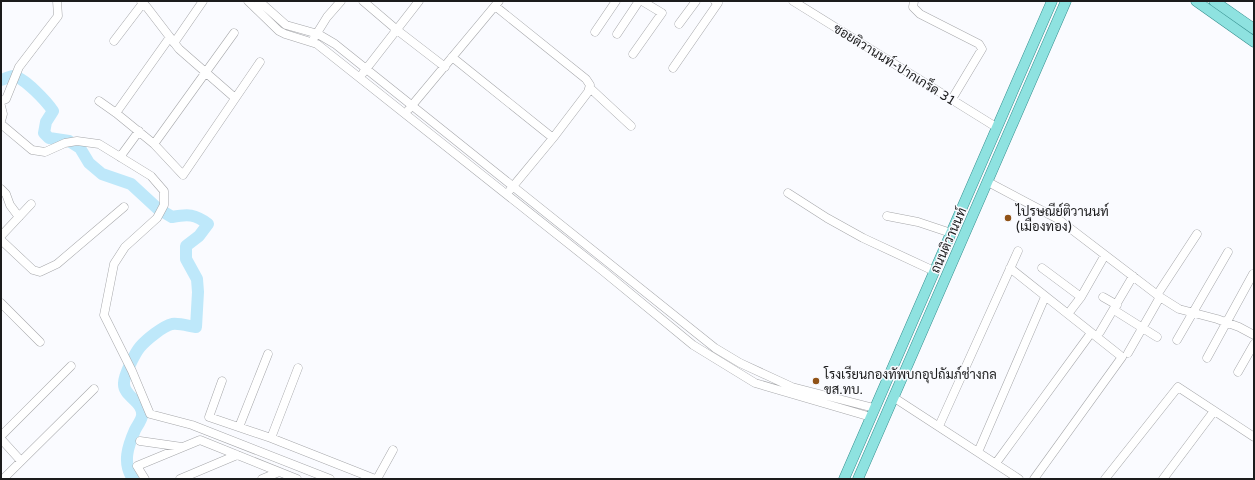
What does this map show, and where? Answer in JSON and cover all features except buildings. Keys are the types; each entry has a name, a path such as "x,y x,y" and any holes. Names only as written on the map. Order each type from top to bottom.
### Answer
{"main road":[{"name":"ถนนติวานนท์","path":"844,479 1052,1"},
{"name":"ถนนติวานนท์","path":"858,479 1066,1"},
{"path":"1196,1 1254,42"},
{"path":"1214,1 1254,29"},
{"path":"996,127 1009,133"},
{"path":"873,410 888,410"}],"street":[{"path":"1,101 6,99 19,67 58,16 56,1"},
{"path":"116,113 203,1"},
{"path":"248,1 259,3 286,25 316,33 335,44 715,348 740,363 792,387 873,410"},
{"path":"312,42 316,33 341,1"},
{"path":"363,1 397,30 445,66"},
{"path":"360,78 418,1"},
{"path":"595,32 616,1"},
{"path":"617,34 639,1"},
{"path":"633,54 662,13 653,3 642,1"},
{"path":"679,24 696,1"},
{"path":"673,68 718,3 715,1"},
{"name":"ซอยติวานนท์-ปากเกร็ด 31","path":"793,1 996,127"},
{"path":"914,1 912,7 920,14 981,46 982,49 952,99"},
{"path":"114,41 145,3 179,49 235,98"},
{"path":"259,3 279,31 317,44 507,194 693,345 755,382 873,410"},
{"path":"404,114 497,4 586,79 590,85 590,88 631,126"},
{"path":"154,144 234,33"},
{"path":"452,57 553,138"},
{"path":"99,101 154,144 183,176 260,62"},
{"path":"507,194 553,138 590,88"},
{"path":"1,106 3,114 1,121"},
{"path":"1,124 32,150 45,152 65,142 76,141 99,144 151,176 164,191 162,209 157,218 125,247 114,264 104,315 130,368 150,414 192,425 330,479"},
{"path":"120,157 138,132"},
{"path":"469,164 475,156"},
{"path":"988,182 1058,219 1179,310 1226,322 1254,335"},
{"path":"1,189 6,194 10,205 19,217"},
{"path":"788,193 863,238 934,271"},
{"path":"1,236 31,204"},
{"path":"1,240 33,270 40,272 57,264 124,207"},
{"path":"887,216 918,222 950,233"},
{"path":"1128,353 1159,296 1197,234"},
{"path":"939,426 1018,251"},
{"path":"1177,340 1228,252"},
{"path":"1071,310 1081,297 1106,255"},
{"path":"1010,268 1122,357 1034,479"},
{"path":"1042,268 1081,297"},
{"path":"1207,358 1252,274"},
{"path":"1100,332 1133,276"},
{"path":"978,452 1045,297"},
{"path":"1103,297 1157,337"},
{"path":"1,303 40,342"},
{"path":"996,463 1091,333"},
{"path":"1238,372 1254,344"},
{"path":"239,427 268,354"},
{"path":"1,436 70,366"},
{"path":"271,438 298,368"},
{"path":"222,381 209,417 271,438 376,479 393,450"},
{"path":"1105,479 1178,387 1254,437"},
{"path":"3,479 94,389"},
{"path":"893,397 1019,479"},
{"path":"1163,479 1214,411"},
{"path":"1,439 21,461"},
{"path":"145,479 137,466 200,440 297,479"},
{"path":"140,441 182,447"},
{"path":"180,479 237,455"},
{"path":"262,479 279,472"}],"waterway":[{"path":"1,80 12,76 18,77 41,96 53,111 46,122 44,133 49,138 69,141 80,148 89,163 102,174 131,184 157,208 172,217 183,215 191,216 199,218 208,224 199,236 186,246 186,259 197,279 198,292 196,327 172,324 150,337 140,347 124,379 127,392 140,406 142,411 140,422 132,436 127,454 128,467 133,479"}],"place":[{"name":"ไปรษณีย์ติวานนท์ (เมืองทอง)","path":"1008,218"},
{"name":"โรงเรียนกองทัพบกอุปถัมภ์ช่างกล ขส.ทบ.","path":"816,381"}]}
